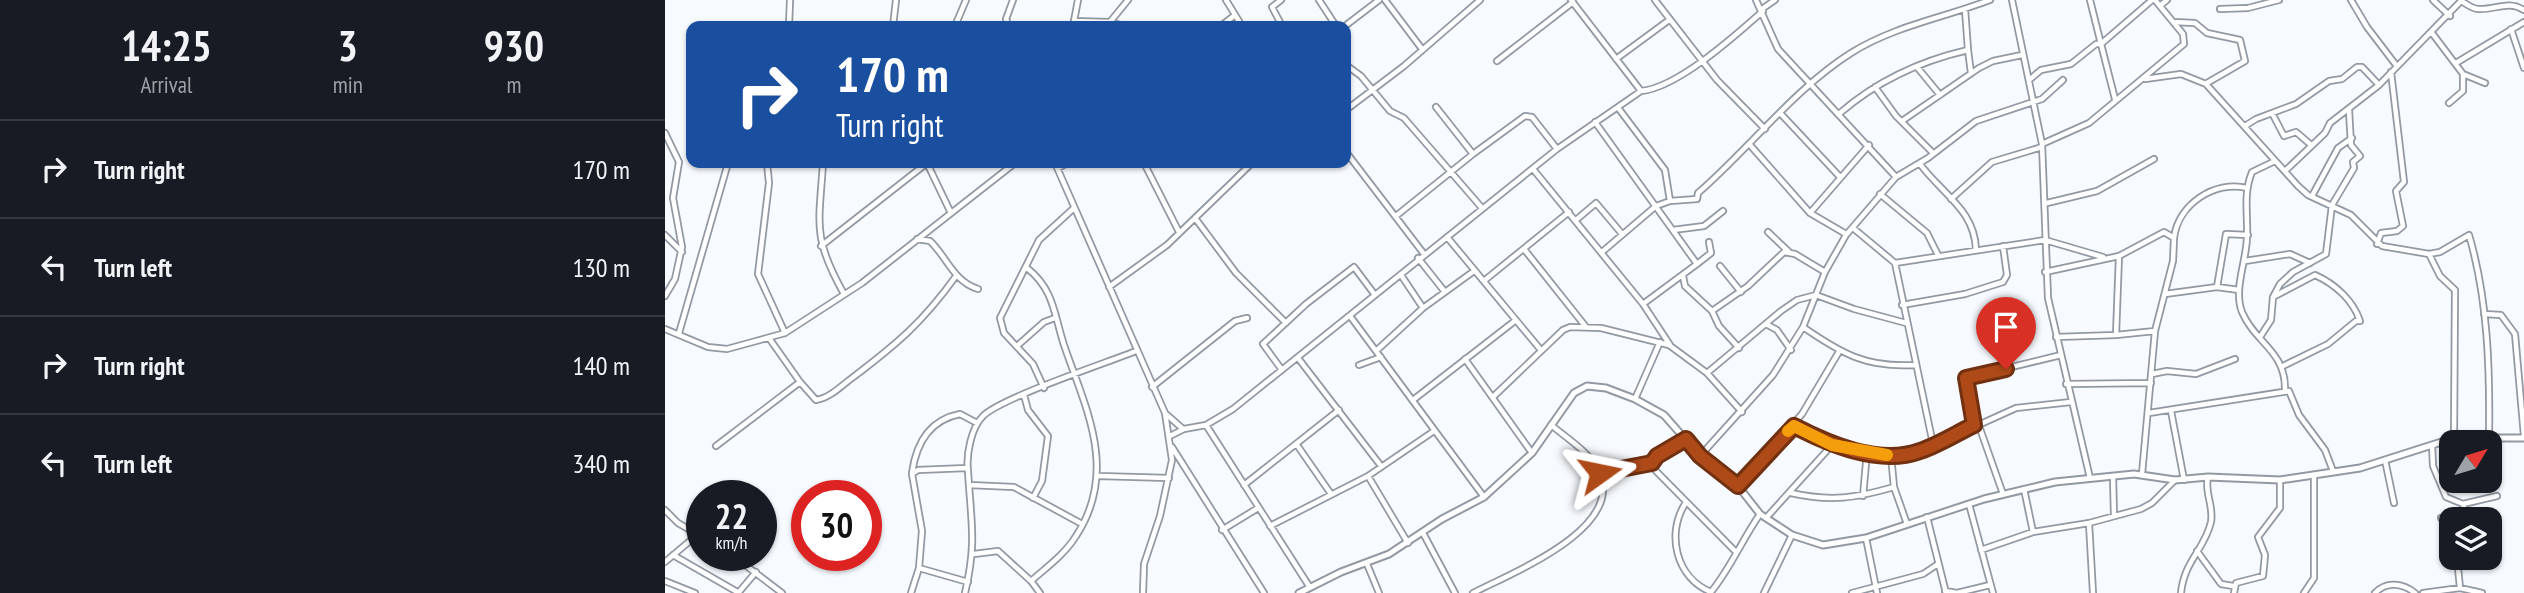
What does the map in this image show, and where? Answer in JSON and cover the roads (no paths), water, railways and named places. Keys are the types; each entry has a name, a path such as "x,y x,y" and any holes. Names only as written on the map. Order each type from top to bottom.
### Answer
{"street":[{"path":"789,21 790,0"},
{"path":"894,21 896,0"},
{"path":"957,21 966,0"},
{"path":"1007,21 1013,0"},
{"path":"1074,21 1077,0"},
{"path":"1111,21 1128,0"},
{"path":"1226,0 1239,21"},
{"path":"1279,21 1272,8 1281,0"},
{"path":"1319,0 1333,21"},
{"path":"1351,21 1378,0"},
{"path":"1385,0 1422,49"},
{"path":"1351,106 1480,0"},
{"path":"1656,0 1702,62 1765,129"},
{"path":"1756,0 1763,10 1778,49 1840,113 1896,177"},
{"path":"1170,436 1184,429 1206,425 1227,414 1557,149 1641,92 1656,89 1702,62 1775,0"},
{"path":"1602,252 1656,205 1697,199 1698,193 1831,66 1891,31 1990,0"},
{"path":"2012,0 2042,145 2046,203 2045,272 2066,384 2090,478"},
{"path":"2089,0 2115,100"},
{"path":"1951,199 1991,162 2042,145 2081,128 2145,79 2184,44 2185,37 2161,5 2154,0 2101,44 2096,44 2071,64 2041,70 2029,79"},
{"path":"2161,5 2167,0"},
{"path":"2220,9 2248,8 2279,0"},
{"path":"2433,0 2450,16"},
{"path":"1497,61 1572,1 1641,92"},
{"path":"2354,1 2367,27 2396,65"},
{"path":"2285,171 2325,133 2330,123 2379,85 2462,1 2475,9 2515,2 2524,10"},
{"path":"1965,9 1971,73"},
{"path":"1227,21 1235,15"},
{"path":"1616,59 1669,20"},
{"path":"2145,79 2187,75 2212,83 2245,61 2240,40 2207,33 2196,23 2173,22"},
{"path":"2456,63 2524,22"},
{"path":"2511,29 2524,68"},
{"path":"2432,33 2463,74 2463,91 2449,103"},
{"path":"1840,113 1875,87 1917,67 1968,50"},
{"path":"1902,121 1971,73 1993,61 2022,55"},
{"path":"2245,126 2296,104 2329,81 2342,79 2359,66 2379,85"},
{"path":"1917,67 1940,95"},
{"path":"1351,69 1361,76 1391,111 1404,118 1420,140 1453,171 1482,208"},
{"path":"2377,244 2383,231 2397,231 2403,226 2396,191 2404,182 2391,71"},
{"path":"2463,74 2485,83"},
{"path":"1700,456 1742,412 1790,350 1803,327 1825,272 1846,235 1896,177 1920,163 1976,121 2007,108 2035,103 2063,80"},
{"path":"2206,83 2285,171 2312,196 2351,215 2377,244 2429,254 2444,250 2469,235 2478,268 2489,362 2489,430"},
{"path":"1875,87 1902,121 1933,153"},
{"path":"1436,107 1473,154"},
{"path":"1619,109 1665,170 1670,201"},
{"path":"2260,337 2271,320 2273,297 2284,279 2326,254 2332,205 2354,168 2353,162 2360,158 2351,145 2349,109"},
{"path":"2272,113 2284,136 2296,132 2310,145"},
{"path":"1781,114 1840,177"},
{"path":"1396,216 1473,154 1528,116 1557,149"},
{"path":"1595,122 1697,264"},
{"path":"665,133 673,143 679,162 673,198 682,252 675,279 666,294"},
{"path":"2312,196 2338,148 2352,138"},
{"path":"1750,145 1810,213 1846,235"},
{"path":"1810,213 1869,145"},
{"path":"1351,158 1423,254"},
{"path":"2046,203 2097,191 2154,159"},
{"path":"2275,161 2252,172 2247,188 2245,215 2248,235 2239,290 2243,313 2283,366 2285,390"},
{"path":"1920,163 1971,220 1976,250"},
{"path":"679,333 727,168"},
{"path":"768,168 769,183 758,274 785,333"},
{"path":"823,168 819,216 821,246 843,294"},
{"path":"821,246 921,168"},
{"path":"929,168 950,211"},
{"path":"665,329 716,349 739,347 785,333 865,281 950,211 1008,168"},
{"path":"1058,168 1165,414 1170,436 1169,478 1144,564 1143,593"},
{"path":"1146,168 1179,232"},
{"path":"1109,287 1179,232 1246,168"},
{"path":"1533,169 1643,304 1671,347"},
{"path":"2142,474 2155,331 2176,244 2174,238 2179,216 2208,192 2229,186 2247,188"},
{"path":"1880,194 1927,233 1938,255"},
{"path":"1576,220 1597,203 1622,234"},
{"path":"1044,388 1034,365 1004,333 1000,318 1039,240 1074,208"},
{"path":"1674,230 1704,226 1723,211"},
{"path":"1485,280 1569,212"},
{"path":"1195,218 1236,273 1286,323"},
{"path":"1853,228 1895,263 1933,444"},
{"path":"1768,232 1789,252 1825,272"},
{"path":"2045,272 2119,256 2164,232 2174,238"},
{"path":"2217,287 2226,234 2248,235"},
{"path":"665,235 682,252"},
{"path":"1447,237 1541,349"},
{"path":"915,239 930,240 956,276 966,285 978,289"},
{"path":"1895,263 2045,240 2107,258"},
{"path":"1643,304 1711,253 1709,242"},
{"path":"1902,305 1965,294 2003,282 2007,275 2003,246"},
{"path":"1524,249 1587,327"},
{"path":"1712,311 1741,292 1778,257 1789,252"},
{"path":"2245,261 2290,254 2310,263"},
{"path":"2429,254 2440,276 2455,290 2454,430"},
{"path":"2116,335 2119,256"},
{"path":"1418,258 1445,292"},
{"path":"1720,266 1741,292"},
{"path":"1282,370 1263,344 1354,267 1375,295"},
{"path":"1027,268 1046,285 1055,318 1077,374 1093,433 1099,476 1082,524 1067,547 1031,581"},
{"path":"1375,351 1423,308 1474,271"},
{"path":"1401,275 1423,308"},
{"path":"1683,275 1685,286 1712,311 1719,326 1739,348"},
{"path":"2273,297 2315,275 2336,287 2350,301 2360,321 2356,321 2322,348 2283,366"},
{"path":"769,338 815,400 833,393 915,328 937,305 956,276"},
{"path":"2165,294 2217,287 2239,290"},
{"path":"1707,373 1797,300 1817,295 1854,309 1907,323"},
{"path":"2484,314 2501,315 2515,334 2524,437 2503,437"},
{"path":"1350,316 1484,497"},
{"path":"1017,346 1038,327 1055,318"},
{"path":"1153,387 1235,321 1247,318"},
{"path":"1413,400 1516,320"},
{"path":"1766,324 1777,330 1790,350"},
{"path":"1493,397 1563,330 1587,327 1660,341 1671,347 1707,373 1742,412"},
{"path":"1803,327 1840,350 1876,365 1915,365"},
{"path":"2056,337 2155,331"},
{"path":"1635,399 1660,341"},
{"path":"1738,486 1794,426 1840,350"},
{"path":"965,593 974,554 967,468 977,424 988,411 1136,351"},
{"path":"2003,494 1976,424 1966,378 2061,355"},
{"path":"1359,365 1381,357"},
{"path":"1298,358 1381,466"},
{"path":"1465,359 1532,453"},
{"path":"2152,374 2167,371 2196,374 2235,359"},
{"path":"716,446 800,382"},
{"path":"2066,384 2151,383"},
{"path":"1299,593 1309,586 1367,564 1408,543 1484,497 1532,453 1574,393 1587,386 1606,388 1635,399 1664,415 1700,456 1738,486 1759,514 1792,535 1823,545 1866,538 2003,494 2090,478 2142,474 2175,480 2208,477 2280,480 2385,460 2439,443"},
{"path":"2148,413 2285,390 2293,394 2299,415 2325,450 2333,471"},
{"path":"1024,395 1028,410 1048,436 1042,481 1033,498"},
{"path":"1794,426 1832,445 1891,456 1914,453 2016,408 2071,402"},
{"path":"1244,485 1339,410"},
{"path":"2171,411 2184,480"},
{"path":"911,593 919,568 922,531 912,474 915,452 934,425 960,414 977,424"},
{"path":"1165,414 1184,429"},
{"path":"1206,425 1309,586"},
{"path":"1473,593 1567,543 1586,527 1600,501 1600,473 1582,451 1551,425"},
{"path":"1270,526 1368,476 1434,431"},
{"path":"1600,473 1652,463 1657,456 1686,439"},
{"path":"1170,444 1264,593"},
{"path":"1297,445 1331,494"},
{"path":"1766,518 1832,445"},
{"path":"2433,445 2433,466 2438,484 2446,496 2463,504 2497,496"},
{"path":"1863,496 1867,452"},
{"path":"1891,456 1894,487 1907,524"},
{"path":"2385,460 2393,503"},
{"path":"1652,463 1653,468 1685,504 1735,551"},
{"path":"912,474 918,470 967,468"},
{"path":"2304,593 2314,578 2314,475"},
{"path":"1099,476 1169,478"},
{"path":"1368,476 1408,543"},
{"path":"2113,476 2114,516"},
{"path":"2181,593 2187,565 2197,551 2211,520 2208,477"},
{"path":"1981,550 2033,532 2089,523 2152,503 2175,480"},
{"path":"2197,551 2221,584 2233,586 2263,576 2265,555 2258,537 2280,509 2280,480"},
{"path":"969,485 1008,485 1082,524"},
{"path":"1791,493 1825,498 1863,496 1894,487"},
{"path":"2024,489 2033,532"},
{"path":"1685,504 1676,526 1677,558 1699,585 1711,593 1725,578 1735,551 1759,514"},
{"path":"1969,504 1993,593"},
{"path":"1222,530 1258,508"},
{"path":"665,510 686,526"},
{"path":"1927,517 1945,592 1957,593 1990,585"},
{"path":"2089,523 2093,593"},
{"path":"1423,533 1455,593"},
{"path":"1764,593 1792,535"},
{"path":"1866,538 1877,593"},
{"path":"665,562 686,546"},
{"path":"974,554 998,551 1031,581 1040,593"},
{"path":"673,555 738,593 756,572 782,593"},
{"path":"1367,564 1379,593"},
{"path":"1852,593 1923,574 1938,564"},
{"path":"919,568 968,582"},
{"path":"2458,570 2460,588"},
{"path":"665,581 695,593"},
{"path":"2395,584 2396,593"},
{"path":"2375,593 2382,587 2395,584 2408,587 2415,593"},
{"path":"2233,586 2234,593"},
{"path":"2423,593 2460,588 2479,592"}]}
